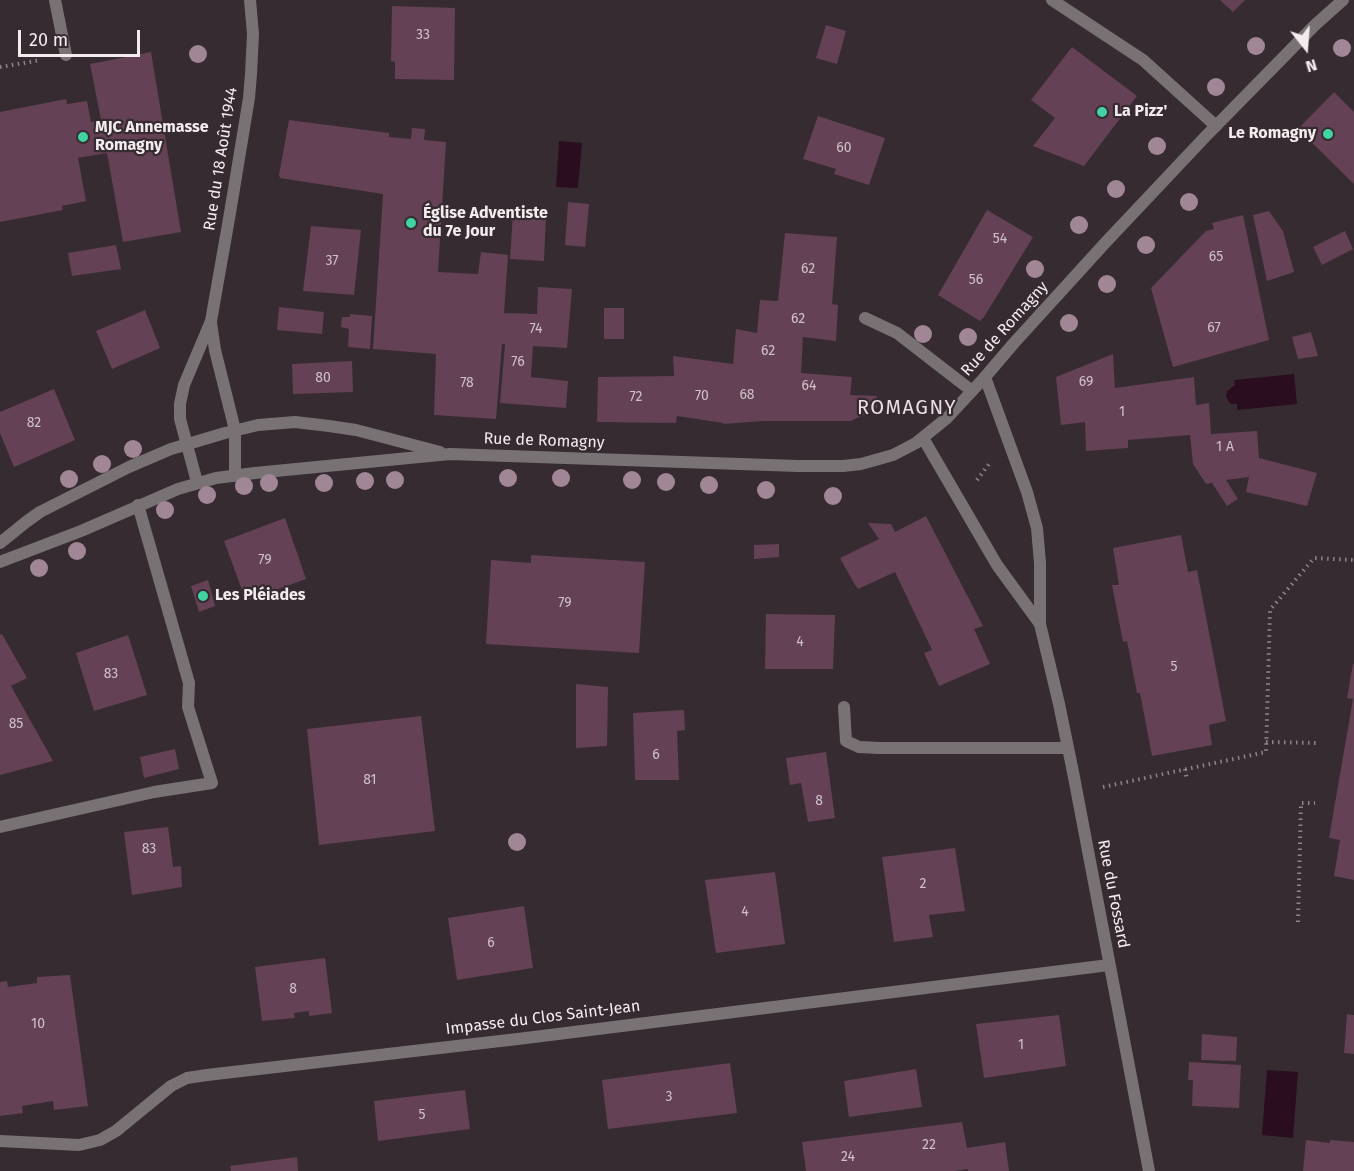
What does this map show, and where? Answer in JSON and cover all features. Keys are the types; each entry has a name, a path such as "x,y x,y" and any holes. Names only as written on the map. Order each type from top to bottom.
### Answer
{"street":[{"path":"55,0 66,55"},
{"name":"Rue du 18 Août 1944","path":"197,482 180,419 182,395 211,321 249,98 253,34 250,0"},
{"path":"1052,0 1143,60 1216,126"},
{"name":"Rue de Romagny","path":"0,562 197,482 300,468 450,454 798,466 861,464 885,458 916,443 939,426 1106,242 1216,126 1343,0"},
{"path":"865,318 897,333 972,392"},
{"name":"Rue du 18 Août 1944","path":"211,321 215,350 235,430"},
{"name":"Rue du Fossard","path":"985,377 1029,500 1036,528 1040,563 1040,624 1077,793 1149,1171"},
{"name":"Rue de Romagny","path":"0,543 26,522 53,505 129,468 171,449 235,430 295,422 356,430 450,454"},
{"path":"235,430 235,476"},
{"name":"Rue du Fossard","path":"923,438 997,565 1040,624"},
{"path":"0,827 154,792 212,783 188,707 189,683 138,505"},
{"path":"844,707 846,741 859,747 1068,748"},
{"name":"Impasse du Clos Saint-Jean","path":"0,1141 79,1145 100,1140 116,1131 171,1086 197,1076 517,1039 1109,965"}],"path":[{"path":"0,67 66,55"},
{"path":"960,502 1008,440"},
{"path":"1077,793 1266,752 1270,610 1314,558 1354,561"},
{"path":"1266,742 1317,743"},
{"path":"1185,769 1187,780"},
{"path":"1298,922 1301,803 1315,803"}],"shaded area":[{"path":"559,141 582,143 578,188 556,187"},
{"path":"1294,374 1297,404 1237,410 1237,404 1231,404 1226,396 1227,391 1235,385 1234,380"},
{"path":"1267,1070 1298,1072 1293,1138 1262,1135"}],"building":[{"path":"1220,0 1245,0 1233,12"},
{"path":"392,6 455,8 454,80 395,79 395,62 391,61"},
{"path":"826,25 846,31 837,64 816,58"},
{"path":"1072,47 1137,96 1084,166 1033,146 1055,118 1031,100"},
{"name":"MJC Annemasse Romagny","path":"151,52 181,232 123,242 107,153 78,158 86,201 62,206 63,210 0,222 0,112 66,99 67,104 87,101 91,122 101,120 90,64"},
{"name":"Le Romagny","path":"1334,92 1354,112 1354,184 1298,129"},
{"path":"818,116 885,138 869,185 834,174 836,169 803,159"},
{"path":"289,120 389,133 389,137 411,139 412,128 425,129 424,140 446,142 438,272 478,274 481,252 508,255 504,313 537,314 538,287 572,289 567,348 533,346 531,377 568,381 566,408 500,403 505,344 502,344 496,419 434,415 436,354 373,349 383,194 280,178"},
{"path":"568,202 589,204 585,247 565,245"},
{"path":"987,210 1033,237 980,321 938,295"},
{"path":"1269,211 1283,231 1294,272 1267,281 1253,215"},
{"path":"513,213 546,215 544,261 510,259"},
{"path":"1243,215 1269,340 1173,367 1151,288 1206,231 1214,229 1212,223"},
{"path":"311,226 361,230 354,295 303,291"},
{"path":"1345,231 1353,249 1322,265 1313,247"},
{"path":"785,233 837,237 832,304 838,305 836,341 803,337 801,373 852,377 850,395 877,396 877,408 851,421 764,421 723,424 677,416 676,423 597,422 598,377 674,376 673,356 733,364 736,329 757,333 760,300 778,301"},
{"path":"116,245 121,269 72,276 68,253"},
{"path":"279,307 324,312 322,334 277,330"},
{"path":"604,308 624,308 624,339 604,339"},
{"path":"145,310 160,348 112,369 96,331"},
{"path":"350,314 372,316 370,349 348,347 349,329 341,327 342,317 350,317"},
{"path":"1311,332 1318,356 1298,359 1292,337"},
{"path":"1113,354 1115,388 1194,377 1196,405 1209,403 1211,434 1257,431 1259,458 1317,473 1307,506 1246,492 1249,477 1226,480 1238,499 1227,506 1212,483 1206,484 1193,464 1190,435 1128,440 1128,448 1086,451 1085,422 1061,425 1056,377"},
{"path":"352,361 353,392 293,394 292,364"},
{"path":"54,389 75,440 14,467 0,433 0,412"},
{"path":"926,516 983,626 974,629 990,664 939,686 924,653 932,650 895,572 858,589 840,558 879,539 868,523 891,524 895,532"},
{"path":"285,518 306,579 246,601 224,541"},
{"path":"1181,535 1188,572 1197,570 1226,721 1209,725 1212,745 1152,756 1140,693 1137,693 1127,641 1123,642 1112,585 1119,585 1113,548"},
{"path":"779,544 779,557 754,559 754,545"},
{"path":"531,555 645,562 639,653 486,644 491,560 531,563"},
{"name":"Les Pléiades","path":"208,580 215,606 199,612 191,586"},
{"path":"766,614 835,615 833,669 765,669"},
{"path":"2,634 27,678 11,686 53,761 0,775 0,635"},
{"path":"128,635 147,695 94,711 76,653"},
{"path":"1353,664 1354,880 1334,876 1340,840 1329,838 1353,699 1347,698"},
{"path":"576,684 608,687 607,746 576,748"},
{"path":"684,710 685,730 677,731 679,780 635,780 633,713"},
{"path":"421,716 435,831 319,845 307,729"},
{"path":"175,749 179,769 144,778 140,757"},
{"path":"826,752 835,818 808,822 801,783 790,785 786,758"},
{"path":"168,827 173,867 181,866 182,887 132,895 124,832"},
{"path":"955,848 965,911 929,915 933,937 894,942 882,857"},
{"path":"775,872 785,944 716,953 705,880"},
{"path":"524,906 533,968 457,980 448,918"},
{"path":"325,958 332,1013 309,1016 309,1011 294,1013 295,1018 262,1021 255,967"},
{"path":"70,975 88,1106 54,1110 53,1101 22,1106 23,1113 0,1116 0,982 7,981 8,987 37,983 37,977"},
{"path":"1347,1014 1354,1015 1354,1054 1344,1053"},
{"path":"1059,1015 1066,1066 984,1078 976,1024"},
{"path":"1202,1034 1237,1037 1236,1061 1201,1060"},
{"path":"1189,1062 1241,1065 1239,1108 1192,1106 1193,1080 1188,1080"},
{"path":"730,1063 737,1113 608,1129 602,1080"},
{"path":"916,1069 922,1107 849,1117 844,1081"},
{"path":"465,1090 470,1129 378,1141 374,1101"},
{"path":"962,1122 967,1148 1005,1142 1009,1171 968,1171 968,1169 955,1171 806,1171 802,1142"},
{"path":"1306,1140 1330,1143 1330,1140 1354,1142 1354,1171 1303,1171"},
{"path":"297,1157 298,1171 231,1171 230,1166"}],"place":[{"name":"La Pizz'","path":"1102,112"},
{"name":"Le Romagny","path":"1328,134"},
{"name":"MJC Annemasse Romagny","path":"83,137"},
{"name":"Église Adventiste du 7e Jour","path":"411,223"},
{"name":"Les Pléiades","path":"203,596"}],"district":[{"name":"ROMAGNY","path":"907,408"}]}
